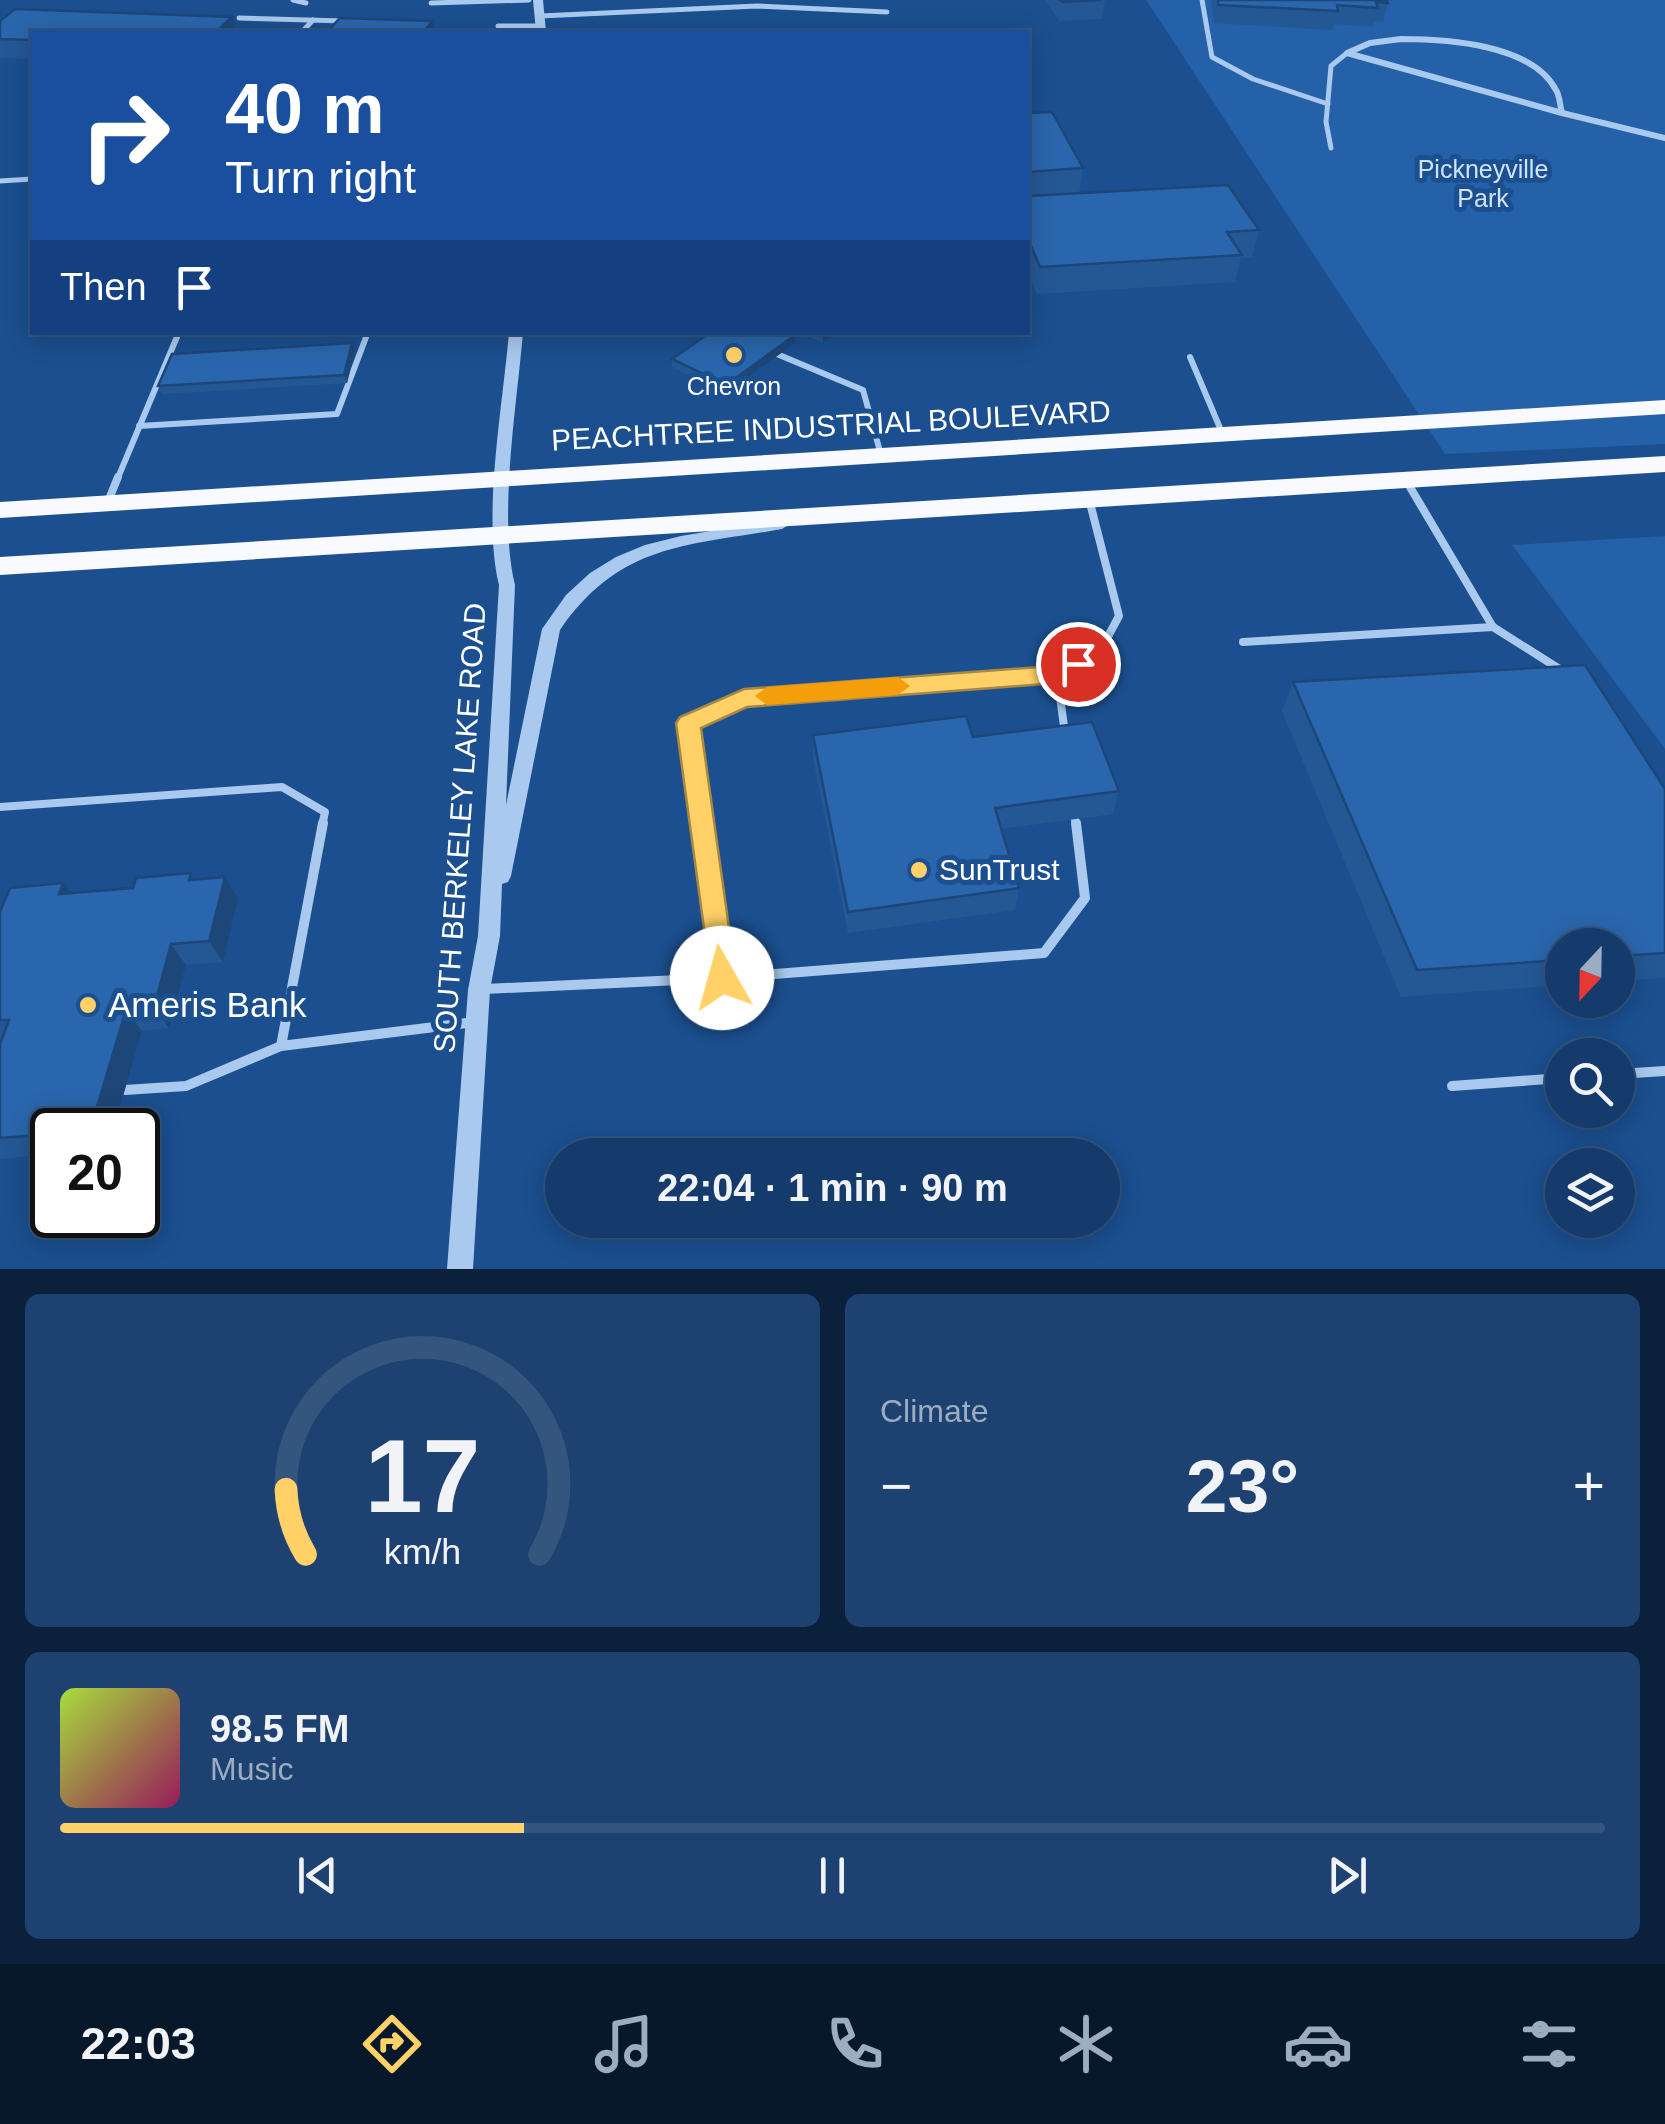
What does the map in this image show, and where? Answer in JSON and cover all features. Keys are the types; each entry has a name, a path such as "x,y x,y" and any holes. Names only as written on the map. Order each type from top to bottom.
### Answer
{"highway":[{"name":"PEACHTREE INDUSTRIAL BOULEVARD","path":"0,510 1665,406"},
{"path":"0,566 1665,464"}],"street":[{"path":"538,0 541,25"},
{"path":"1347,53 1360,44 1419,37 1493,50 1544,74 1563,102 1562,115"},
{"path":"1347,53 1562,115 1665,138"},
{"name":"SOUTH BERKELEY LAKE ROAD","path":"460,1269 477,1022 489,936 507,584 500,573 516,335"},
{"path":"489,936 551,630 568,598 598,572 630,554 805,519"}],"lane":[{"path":"294,0 306,3"},
{"path":"431,3 529,0"},
{"path":"1202,0 1212,58 1253,79 1328,104"},
{"path":"498,26 541,25 686,7 831,6 887,12"},
{"path":"239,18 348,21"},
{"path":"304,30 313,20"},
{"path":"1331,148 1328,104 1332,66 1347,53"},
{"path":"0,181 30,180"},
{"path":"107,504 178,335"},
{"path":"140,426 337,414 367,335"},
{"path":"760,347 863,390 882,454"},
{"path":"1190,357 1223,435"},
{"path":"1405,478 1493,627 1571,677"},
{"path":"722,978 688,723 744,698 1057,674 1099,653 1118,616 1088,498"},
{"path":"1243,642 1493,627"},
{"path":"1057,674 1066,748"},
{"path":"0,807 282,788 325,812 281,1046"},
{"path":"480,990 722,978 1044,953 1085,898 1075,819"},
{"path":"125,1090 186,1086 281,1046 477,1022"},
{"path":"1635,1073 1665,1071"},
{"path":"1452,1086 1545,1079"}],"green space":[{"name":"Pickneyville Park","path":"1146,0 1665,0 1665,444 1445,454"},
{"path":"1665,536 1665,749 1512,545"}],"building":[{"path":"1218,0 1387,0 1388,3 1376,2 1378,8 1337,5 1338,11 1218,5"},
{"path":"15,9 232,17 218,30 30,30 30,40 0,39 0,21"},
{"path":"340,18 432,21 425,30 329,30"},
{"path":"1052,112 1083,168 1030,172 1030,113"},
{"path":"1228,185 1259,230 1227,232 1242,255 1040,267 1030,246 1030,196"},
{"name":"Chevron","path":"707,335 795,335 726,385 672,359"},
{"path":"352,343 344,375 158,386 172,354"},
{"path":"1585,665 1665,789 1665,953 1635,955 1635,928 1545,928 1545,961 1417,970 1293,682"},
{"name":"SunTrust","path":"966,716 973,737 1092,722 1119,791 995,808 1019,888 848,912 813,735"},
{"name":"Ameris Bank","path":"191,873 189,880 225,877 209,941 171,944 154,1007 126,1010 97,1108 30,1108 30,1136 0,1138 0,1044 9,1020 0,1020 0,912 10,888 63,883 59,894 133,888 136,878"}],"slow traffic":[{"path":"767,696 898,686"}],"place":[{"name":"Chevron","path":"734,355"},
{"name":"SunTrust","path":"919,870"},
{"name":"Ameris Bank","path":"88,1005"}],"route":[{"path":"722,978 688,723 744,698 1057,674 1078,664"}]}
